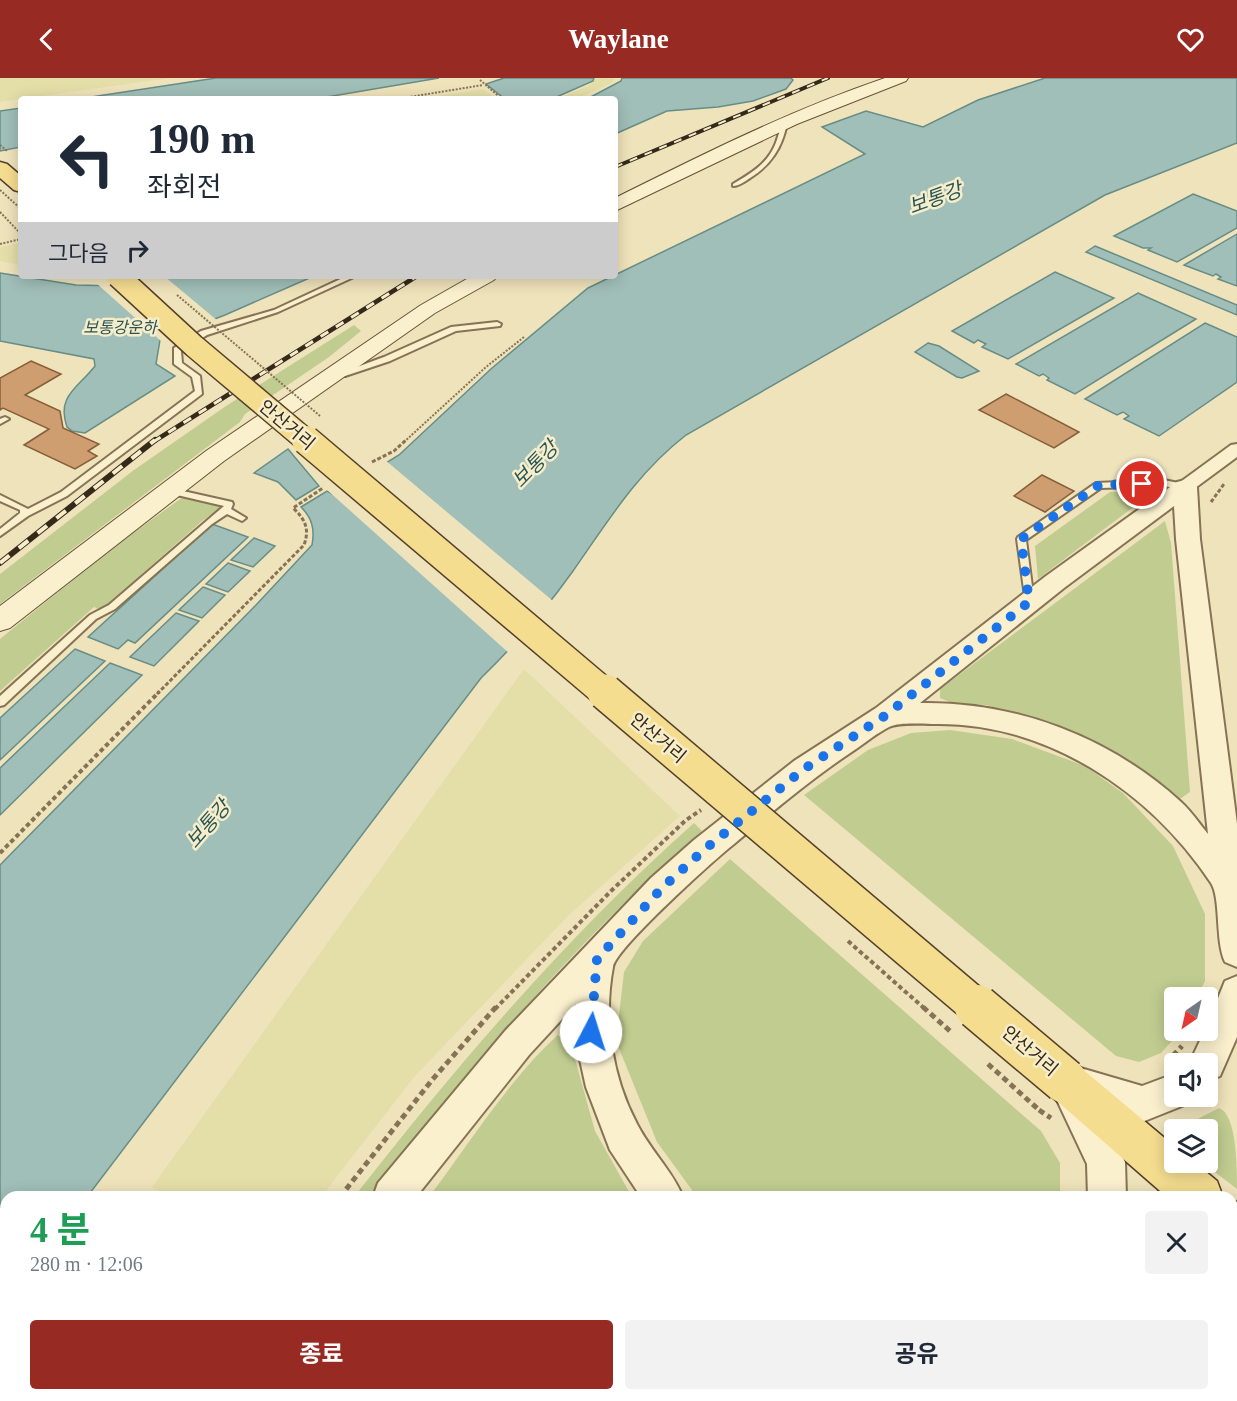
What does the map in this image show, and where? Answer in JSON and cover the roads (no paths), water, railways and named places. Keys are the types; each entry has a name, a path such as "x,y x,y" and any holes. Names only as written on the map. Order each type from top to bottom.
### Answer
{"main road":[{"path":"618,204 784,123 838,100 900,78"},
{"path":"0,168 18,183"},
{"name":"안산거리","path":"121,279 203,354 1194,1191"},
{"path":"0,621 171,487 428,309 482,279"}],"street":[{"path":"397,1191 517,1043 662,888 705,849 804,769 886,715 1029,602 1237,449"},
{"path":"1185,487 1188,539 1237,952"},
{"path":"886,715 951,713 1033,727 1108,762 1171,811 1227,880"},
{"path":"597,959 591,1032 604,1087 623,1137 660,1191"},
{"path":"1197,1053 1237,992"},
{"path":"1065,1081 1142,1104 1164,1080"},
{"path":"1065,1081 1106,1162 1107,1191"}],"lane":[{"path":"735,185 762,169 781,142 784,123"},
{"path":"0,533 25,514 64,494 199,392 196,376 178,364 177,350 204,333 276,311 346,279"},
{"path":"321,381 387,359 454,329 497,324"},
{"path":"1029,602 1021,539 1099,485 1164,483 1185,487"},
{"path":"0,702 93,617 112,607 209,522 226,510 229,504 180,493 171,487"},
{"path":"0,498 24,509 25,514"},
{"path":"226,510 242,518"}],"water":[{"path":"216,78 439,78 333,96 98,96"},
{"path":"504,78 594,78 593,81 559,96 501,96 486,84"},
{"path":"622,78 791,78 793,80 786,89 753,101 718,107 667,111 618,133 618,96 593,96 621,81"},
{"name":"보통강","path":"1045,78 1237,78 1237,143 1105,195 686,435 668,450 624,498 541,613 481,678 92,1191 0,1191 0,865 312,545 312,524 301,507 327,491 334,495 399,455 492,368 588,288 607,279 618,279 618,273 865,154 822,127 866,111 923,127 978,100"},
{"path":"18,108 18,148 0,151 0,111"},
{"path":"1193,194 1237,211 1237,228 1177,262 1148,250 1151,248 1143,248 1114,236"},
{"path":"1237,234 1237,286 1218,279 1221,277 1216,274 1213,276 1184,265"},
{"path":"1095,246 1237,305 1237,315 1086,252"},
{"path":"1055,272 1114,298 1008,359 982,347 986,344 978,340 974,343 952,331"},
{"name":"보통강운하","path":"0,273 18,276 18,279 38,279 76,285 118,286 141,279 307,279 160,340 156,364 175,376 85,433 72,431 67,427 64,407 70,393 95,366 94,359 0,341"},
{"path":"1138,293 1196,319 1075,394 1047,380 1049,378 1043,374 1039,376 1016,364"},
{"path":"1205,323 1237,337 1237,382 1159,436 1124,419 1129,416 1123,412 1117,415 1085,399"},
{"path":"928,343 939,346 979,371 962,378 957,377 915,352"},
{"path":"288,449 319,486 296,500 278,482 254,473"},
{"path":"212,524 248,537 135,643 128,640 118,649 88,637"},
{"path":"254,538 275,546 253,567 231,560"},
{"path":"228,563 250,571 228,592 206,584"},
{"path":"203,587 225,595 202,618 179,610"},
{"path":"176,613 199,621 154,666 130,657"},
{"path":"75,649 105,661 0,760 0,718"},
{"path":"110,663 142,675 0,815 0,768"}],"railway":[{"path":"618,166 828,78"},
{"path":"153,442 412,279"},
{"path":"0,563 155,440"}]}
